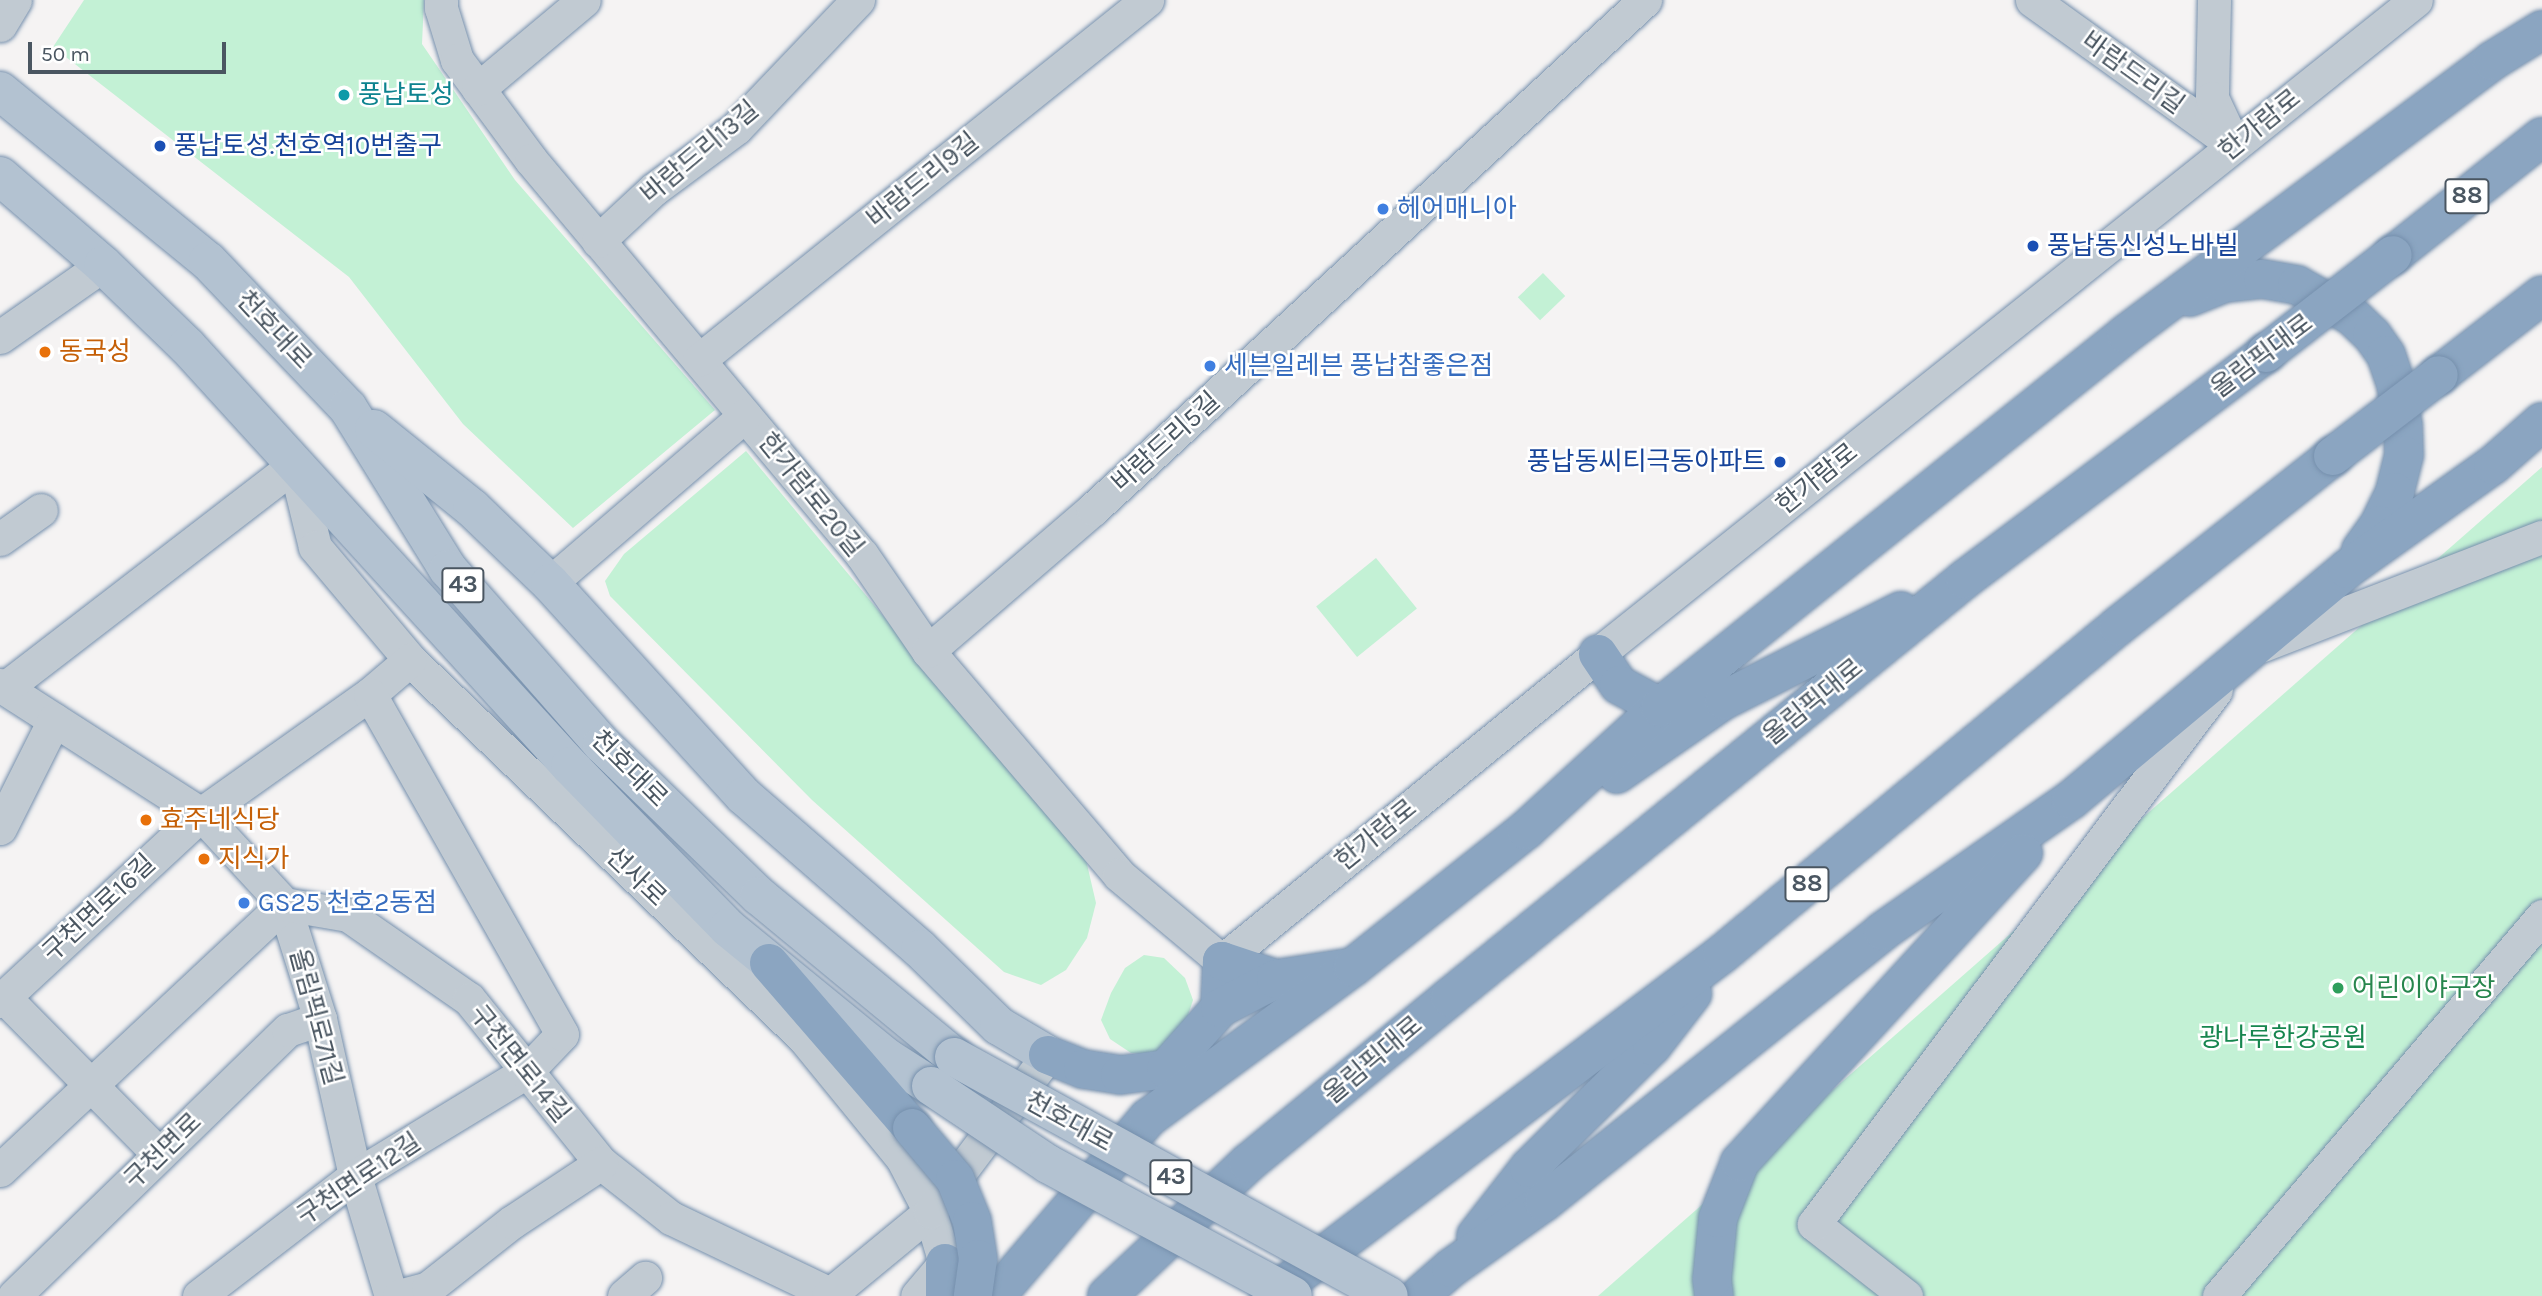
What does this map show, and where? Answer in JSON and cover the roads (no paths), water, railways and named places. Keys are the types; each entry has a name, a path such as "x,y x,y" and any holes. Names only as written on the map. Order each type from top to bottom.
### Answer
{"highway":[{"path":"996,1296 1148,1118 1353,967 1526,830 1660,708 2126,334 2492,61 2542,30"},
{"name":"올림픽대로","path":"1107,1296 1248,1163 1965,579 2266,353 2542,137"},
{"path":"2126,334 2194,295 2224,284 2263,279 2297,285 2327,300 2372,335 2386,355 2396,384 2403,426 2404,455 2395,492 2378,525 2347,569"},
{"name":"88","path":"1270,1296 1722,954 2118,626 2542,295"},
{"path":"1419,1296 1451,1268 1545,1202 1883,931 2071,800 2347,569 2493,466 2542,422"},
{"path":"1526,830 1615,776 1724,700 1965,579"},
{"path":"1598,654 1619,685 1660,708"},
{"path":"1714,1296 1712,1279 1718,1218 1740,1162 2071,800"},
{"path":"1451,1268 1529,1168 1652,1046 1722,954"},
{"path":"1220,1008 1222,961 1276,979"},
{"path":"769,963 955,1179 972,1221 978,1259 973,1296"},
{"path":"1148,1118 1166,1069 1220,1008 1276,979 1353,967"},
{"path":"1048,1055 1083,1069 1120,1075 1166,1069"}],"main road":[{"name":"천호대로","path":"0,91 208,261 348,408 449,569 602,744 760,896 954,1056 1389,1296"},
{"name":"천호대로","path":"0,176 103,265 187,346 570,766 728,928 886,1057 1048,1164 1293,1296"},
{"path":"348,408 472,508 550,583 744,796 920,949 999,1026 1048,1055"}],"street":[{"path":"0,24 15,0"},
{"name":"한가람로20길","path":"441,0 457,60 478,89 598,240 862,555 928,651 1119,875 1222,961"},
{"path":"478,89 584,0"},
{"name":"바람드리13길","path":"598,240 654,189 736,128 858,0"},
{"name":"바람드리9길","path":"699,360 1147,0"},
{"name":"바람드리5길","path":"928,651 1074,526 1645,0"},
{"name":"바람드리길","path":"2032,0 2234,145"},
{"path":"2214,0 2212,98 2234,145"},
{"name":"한가람로","path":"1222,961 1598,654 2416,0"},
{"path":"0,337 103,265"},
{"path":"550,583 745,415"},
{"name":"선사로","path":"295,466 315,547 410,660 804,1038 902,1158 930,1212 945,1279 917,1296"},
{"name":"올림픽로71길","path":"295,466 2,686 201,814 284,904 320,1019 355,1176 391,1296"},
{"path":"0,539 41,510"},
{"path":"1906,1296 1814,1224 2244,655 2542,537"},
{"name":"구천면로16길","path":"2,999 201,814 370,694 410,660"},
{"name":"구천면로12길","path":"199,1296 355,1176 526,1072 562,1034 370,694"},
{"path":"0,828 54,720"},
{"path":"0,1170 284,904"},
{"name":"구천면로14길","path":"284,904 348,915 469,999 601,1163 671,1218 829,1295"},
{"path":"2218,1296 2542,916"},
{"path":"2,999 159,1154"},
{"name":"구천면로","path":"14,1296 288,1030 320,1019"},
{"path":"829,1295 930,1212 1048,1055"},
{"path":"399,1296 428,1288 512,1222 601,1163"}],"place":[{"name":"풍납토성","path":"344,95"},
{"name":"풍납토성.천호역10번출구","path":"160,146"},
{"name":"헤어매니아","path":"1383,209"},
{"name":"풍납동신성노바빌","path":"2033,246"},
{"name":"동국성","path":"45,352"},
{"name":"세븐일레븐 풍납참좋은점","path":"1210,366"},
{"name":"풍납동씨티극동아파트","path":"1780,462"},
{"name":"효주네식당","path":"146,820"},
{"name":"지식가","path":"204,859"},
{"name":"GS25 천호2동점","path":"244,903"},
{"name":"어린이야구장","path":"2338,988"}],"park label":[{"name":"광나루한강공원","path":"2283,1038"}]}
